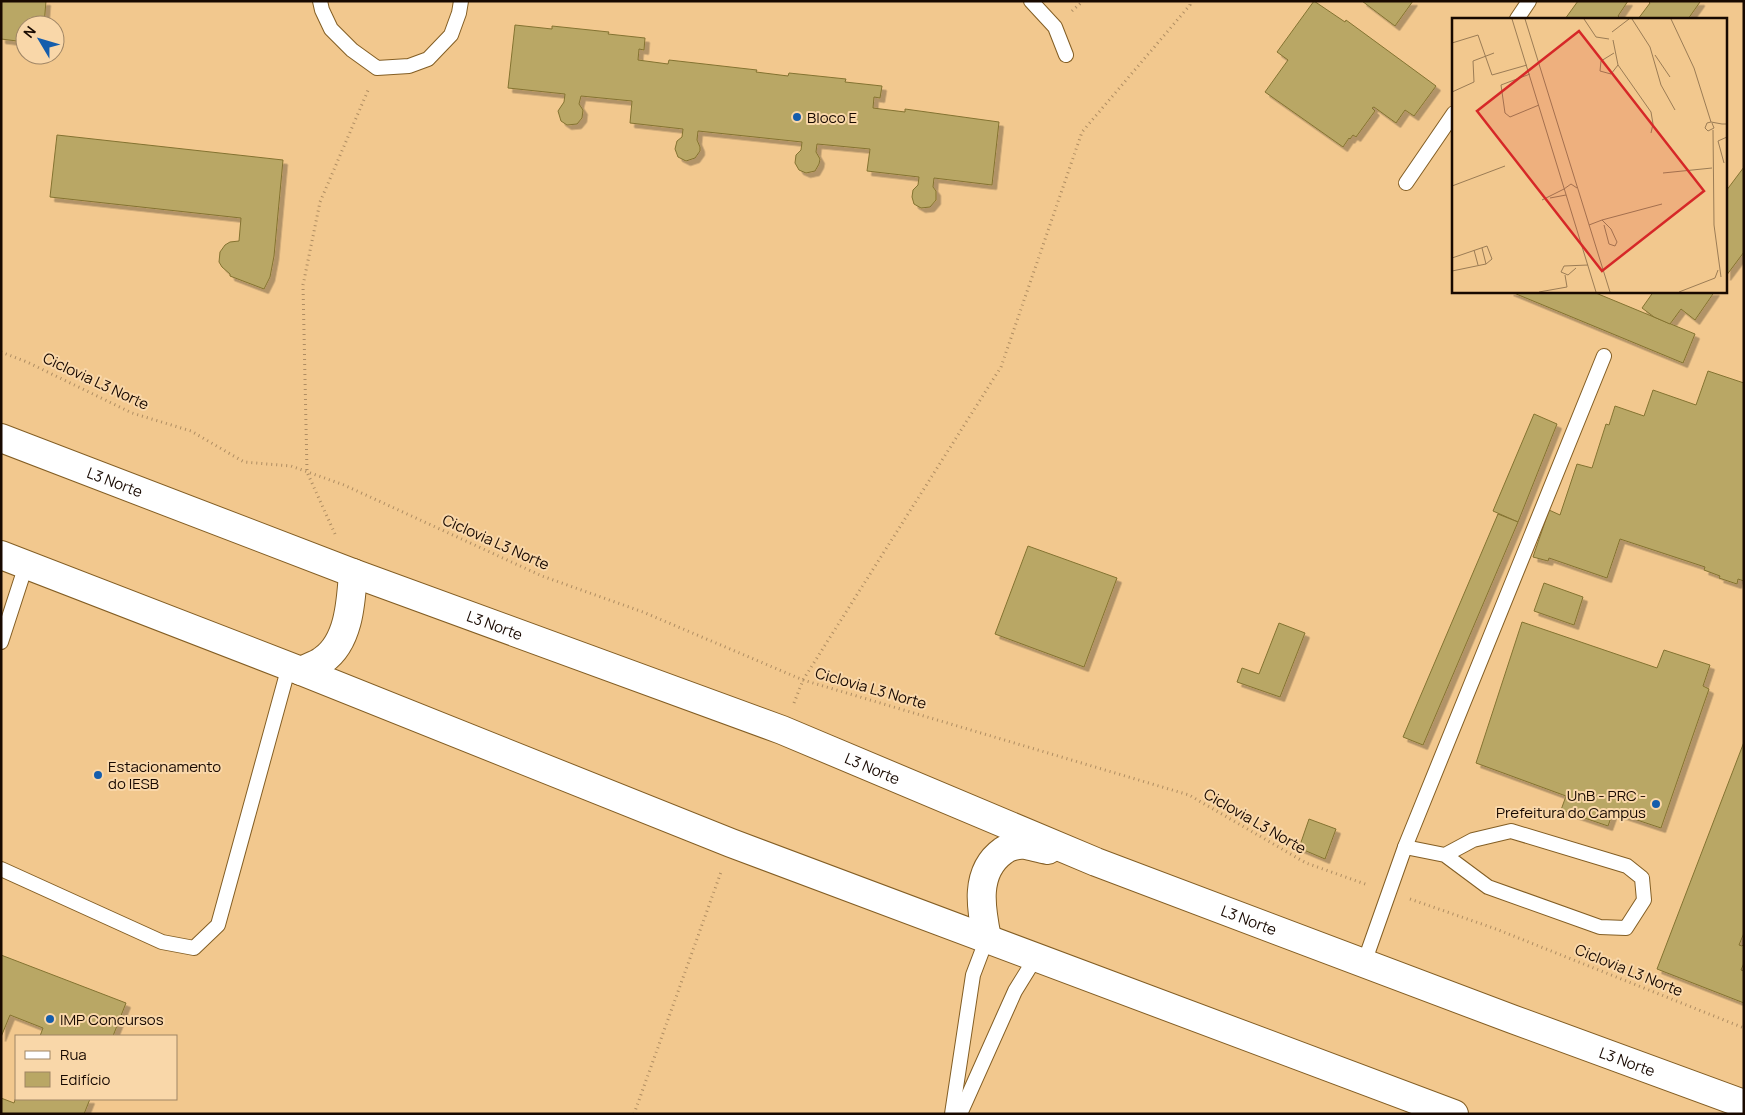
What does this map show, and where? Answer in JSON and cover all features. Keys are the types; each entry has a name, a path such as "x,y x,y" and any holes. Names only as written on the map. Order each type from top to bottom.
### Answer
{"main road":[{"name":"L3 Norte","path":"1,438 353,573 782,730 1096,862 1744,1104"},
{"path":"1,555 295,668 731,843 1454,1114"},
{"path":"295,668 324,660 336,646 349,616 353,573"},
{"path":"987,938 981,909 983,880 988,866 997,855 1007,848 1023,844 1096,862"}],"lane":[{"path":"320,1 331,29 352,50 377,68 409,66 428,59 451,35 461,1"},
{"path":"1031,1 1055,27 1066,55"},
{"path":"1518,18 1529,1"},
{"path":"1406,183 1452,116"},
{"path":"1364,963 1405,847 1604,356"},
{"path":"1,642 26,565"},
{"path":"1,869 162,942 194,948 218,925 295,668"},
{"path":"1405,847 1445,855 1488,887 1600,927 1626,928 1644,900 1642,878 1627,866 1511,831 1473,840 1445,855"},
{"path":"952,1114 973,976 987,938"},
{"path":"960,1114 1015,991 1036,957"}],"path":[{"path":"803,680 1001,367 1082,132 1190,5 1190,1"},
{"path":"353,573 307,472 303,285 320,202 377,68"},
{"name":"Ciclovia L3 Norte","path":"1,352 27,362 132,413 191,431 244,462 291,466 344,485 542,576 643,612 803,680 1188,795 1306,863 1496,929 1744,1028"},
{"path":"634,1114 731,843"}],"building":[{"path":"1,1 46,1 45,15 15,15 15,41 1,39"},
{"path":"1314,1 1345,22 1346,20 1436,86 1414,116 1405,110 1396,123 1374,107 1372,108 1375,111 1356,137 1353,135 1349,138 1343,147 1265,92 1288,60 1277,52"},
{"path":"1362,1 1413,1 1395,26"},
{"path":"1578,1 1628,1 1618,16 1620,18 1566,18"},
{"path":"1648,1 1700,1 1689,18 1639,18 1650,3"},
{"name":"Bloco E","path":"515,25 552,29 552,26 645,38 644,50 639,49 638,60 668,64 669,60 757,70 756,72 788,76 789,73 846,79 845,82 882,86 880,98 874,97 873,108 905,112 905,109 999,122 992,185 934,178 933,187 936,191 936,200 930,207 921,208 914,204 912,197 913,190 918,185 919,177 867,171 870,149 817,144 816,152 820,159 819,164 815,171 806,173 799,170 795,163 796,155 801,150 802,142 698,131 697,140 700,151 695,158 686,161 678,157 675,149 677,141 682,137 683,129 630,123 632,101 581,96 579,104 583,110 582,118 577,124 567,125 561,121 558,111 564,102 565,94 508,88"},
{"path":"57,135 283,160 274,256 270,277 264,289 230,276 219,262 220,252 225,245 230,242 239,241 241,218 50,197"},
{"path":"1744,167 1744,252 1728,273 1728,188"},
{"path":"1511,292 1593,292 1695,334 1683,363"},
{"path":"1653,292 1714,292 1695,320 1681,309 1670,324 1654,317 1642,308"},
{"path":"1708,371 1744,383 1744,581 1738,579 1737,584 1719,578 1720,576 1704,570 1705,567 1620,539 1607,578 1549,558 1548,561 1533,557 1549,510 1560,515 1577,464 1592,468 1606,424 1609,425 1615,406 1644,416 1653,390 1696,405"},
{"path":"1534,414 1557,424 1518,522 1493,511"},
{"path":"1498,514 1518,522 1423,745 1403,737"},
{"path":"1028,546 1117,578 1084,667 995,634"},
{"path":"1544,583 1583,597 1574,625 1534,611"},
{"path":"1522,622 1657,668 1664,650 1710,665 1703,686 1709,689 1661,828 1613,812 1608,826 1561,810 1566,796 1476,763"},
{"path":"1279,623 1305,633 1280,697 1237,682 1242,668 1259,674"},
{"path":"1744,742 1744,933 1739,945 1742,946 1744,944 1744,963 1741,970 1744,971 1744,1003 1657,969"},
{"path":"1309,819 1336,829 1325,859 1299,848"},
{"path":"1,955 126,1003 113,1035 40,1035 43,1028 10,1015 1,1037"},
{"path":"1,1098 14,1103 15,1100 90,1100 84,1114 1,1114"}],"place":[{"name":"Bloco E","path":"797,117"},
{"name":"Estacionamento do IESB","path":"98,775"},
{"name":"UnB - PRC - Prefeitura do Campus","path":"1656,804"},
{"name":"IMP Concursos","path":"50,1019"}]}
